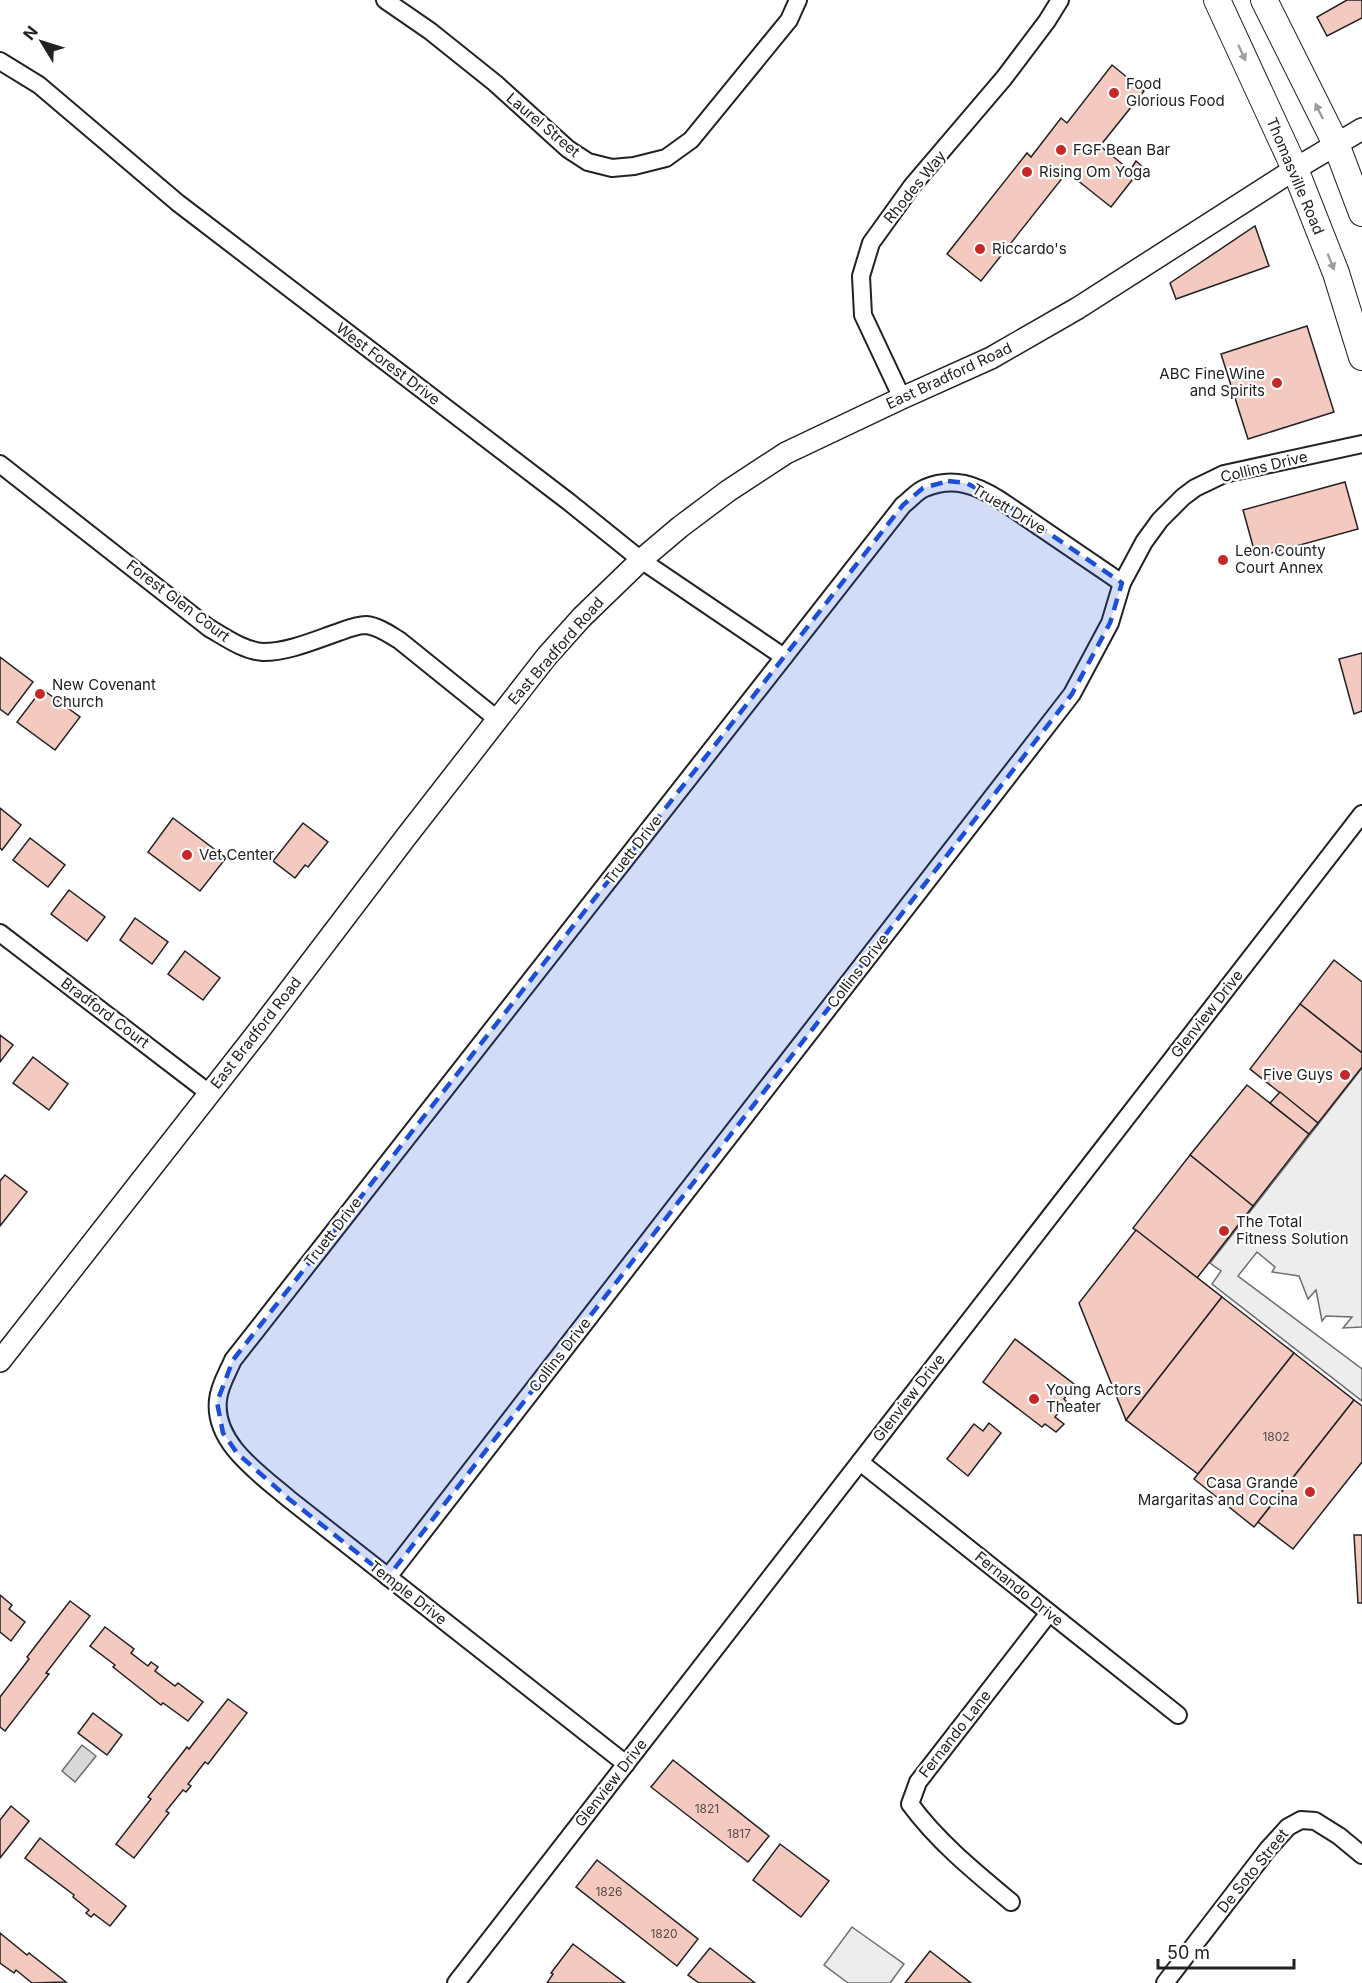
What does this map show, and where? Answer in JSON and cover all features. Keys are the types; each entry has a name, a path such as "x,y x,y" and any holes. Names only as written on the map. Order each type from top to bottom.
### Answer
{"main road":[{"name":"Thomasville Road","path":"1218,0 1295,169 1336,273 1362,357"},
{"path":"1264,0 1336,144 1362,213"}],"street":[{"name":"Laurel Street","path":"385,0 430,31 495,83 568,149 588,162 612,168 634,166 666,158 691,140 789,20 798,0"},
{"name":"Rhodes Way","path":"902,398 864,315 861,276 871,243 912,186 1004,78 1060,0"},
{"name":"West Forest Drive","path":"0,61 39,85 178,203 641,560 784,657"},
{"name":"East Bradford Road","path":"0,1361 209,1094 497,719 582,617 641,560 728,491 786,453 991,358 1069,313 1362,129"},
{"name":"Collins Drive","path":"388,1577 1072,694 1110,623 1122,583 1143,542 1160,520 1183,496 1224,474 1362,444"},
{"name":"Forest Glen Court","path":"0,464 209,628 235,643 263,652 282,650 366,625 381,629 399,640 497,719"},
{"name":"Truett Drive","path":"217,1402 233,1360 903,505 923,488 948,481 966,483 984,490 1122,583"},
{"name":"Glenview Drive","path":"456,1983 1362,814"},
{"name":"Bradford Court","path":"0,933 209,1094"},
{"name":"Temple Drive","path":"217,1402 223,1433 237,1453 289,1499 626,1764"},
{"name":"Fernando Drive","path":"860,1462 1178,1715"},
{"name":"Fernando Lane","path":"1011,1902 925,1824 910,1804 918,1782 1049,1613"},
{"name":"De Soto Street","path":"1165,1983 1268,1849 1288,1827 1301,1820 1315,1821 1339,1836 1362,1855"}],"highlighted area":[{"path":"948,481 966,483 1000,500 1122,583 1110,623 1072,694 388,1577 289,1499 237,1453 223,1433 217,1402 233,1360 903,505 923,488"}],"shaded area":[{"path":"1362,1068 1362,1327 1343,1328 1352,1317 1326,1316 1322,1321 1316,1290 1308,1299 1299,1276 1272,1272 1275,1267 1257,1252 1238,1276 1362,1369 1362,1401 1212,1284 1221,1271 1210,1263"},
{"path":"82,1745 96,1756 75,1782 62,1771"},
{"path":"852,1927 904,1964 890,1983 848,1983 824,1965"}],"building":[{"path":"1347,0 1362,0 1362,18 1327,36 1317,17"},
{"path":"1112,65 1144,91 1100,146 1136,175 1111,207 1067,172 981,281 947,254 1027,153 1031,157 1061,118 1067,123"},
{"path":"1136,161 1145,169 1142,175 1131,169"},
{"path":"1255,226 1269,266 1176,299 1170,283"},
{"name":"ABC Fine Wine and Spirits","path":"1307,326 1334,412 1248,439 1221,354"},
{"path":"1345,482 1358,529 1256,557 1243,510"},
{"path":"1362,653 1362,711 1354,714 1339,659"},
{"path":"0,657 33,682 8,715 0,709"},
{"path":"42,689 80,717 55,750 17,722"},
{"path":"0,808 21,825 2,850 0,848"},
{"name":"Vet Center","path":"173,818 226,858 200,891 148,852"},
{"path":"303,823 328,842 308,867 305,865 295,878 273,861"},
{"path":"30,838 65,865 48,887 13,860"},
{"path":"69,890 105,917 87,941 51,914"},
{"path":"135,918 168,942 152,964 120,940"},
{"path":"185,951 220,978 203,1000 168,974"},
{"path":"1334,960 1362,982 1362,1053 1300,1004"},
{"path":"1300,1004 1362,1053 1362,1067 1318,1123 1250,1069"},
{"path":"0,1035 13,1045 0,1062"},
{"path":"33,1057 68,1084 49,1110 13,1083"},
{"path":"1247,1085 1309,1134 1253,1206 1190,1155"},
{"path":"1280,1092 1318,1123 1309,1134 1270,1103"},
{"path":"1190,1155 1253,1206 1197,1278 1133,1228"},
{"path":"5,1175 27,1192 0,1226 0,1181"},
{"path":"1136,1230 1222,1297 1126,1420 1079,1303"},
{"path":"1222,1297 1294,1353 1198,1474 1126,1420"},
{"path":"1015,1339 1074,1384 1064,1399 1067,1402 1055,1417 1064,1424 1056,1432 1045,1424 1042,1427 983,1382"},
{"path":"1294,1353 1354,1400 1254,1527 1194,1479"},
{"name":"Casa Grande Margaritas and Cocina","path":"1354,1400 1362,1406 1362,1462 1293,1549 1258,1522"},
{"path":"989,1423 1001,1433 968,1476 947,1459 974,1424 983,1431"},
{"path":"1354,1535 1362,1535 1362,1603 1358,1603"},
{"path":"0,1595 12,1605 9,1609 25,1622 11,1641 0,1632"},
{"path":"70,1601 90,1616 5,1731 0,1727 0,1697"},
{"path":"105,1627 134,1649 131,1653 148,1666 151,1662 158,1667 155,1671 175,1686 178,1683 203,1702 188,1721 163,1703 161,1705 90,1646"},
{"path":"228,1699 247,1713 208,1764 205,1762 188,1784 191,1786 186,1792 183,1790 166,1811 169,1813 134,1858 116,1844 151,1799 148,1797"},
{"path":"93,1713 122,1735 107,1755 78,1733"},
{"path":"673,1760 769,1836 748,1862 651,1787"},
{"path":"11,1806 29,1821 0,1858 0,1820"},
{"path":"40,1838 126,1906 110,1926 94,1914 91,1917 86,1913 89,1910 73,1897 74,1895 25,1858"},
{"path":"780,1844 829,1881 801,1917 753,1880"},
{"path":"597,1860 698,1939 677,1966 576,1887"},
{"path":"0,1933 66,1982 32,1983 16,1970 14,1973 0,1963"},
{"path":"573,1944 625,1983 547,1983 553,1974 551,1973"},
{"path":"710,1948 755,1983 699,1983 688,1975"},
{"path":"930,1951 971,1983 905,1983"}],"place":[{"name":"Food Glorious Food","path":"1114,93"},
{"name":"FGF Bean Bar","path":"1061,150"},
{"name":"Rising Om Yoga","path":"1027,172"},
{"name":"Riccardo's","path":"980,249"},
{"name":"ABC Fine Wine and Spirits","path":"1277,383"},
{"name":"Leon County Court Annex","path":"1223,560"},
{"name":"New Covenant Church","path":"40,694"},
{"name":"Vet Center","path":"187,855"},
{"name":"Five Guys","path":"1345,1075"},
{"name":"The Total Fitness Solution","path":"1224,1231"},
{"name":"Young Actors Theater","path":"1034,1399"},
{"name":"Casa Grande Margaritas and Cocina","path":"1310,1492"}]}
